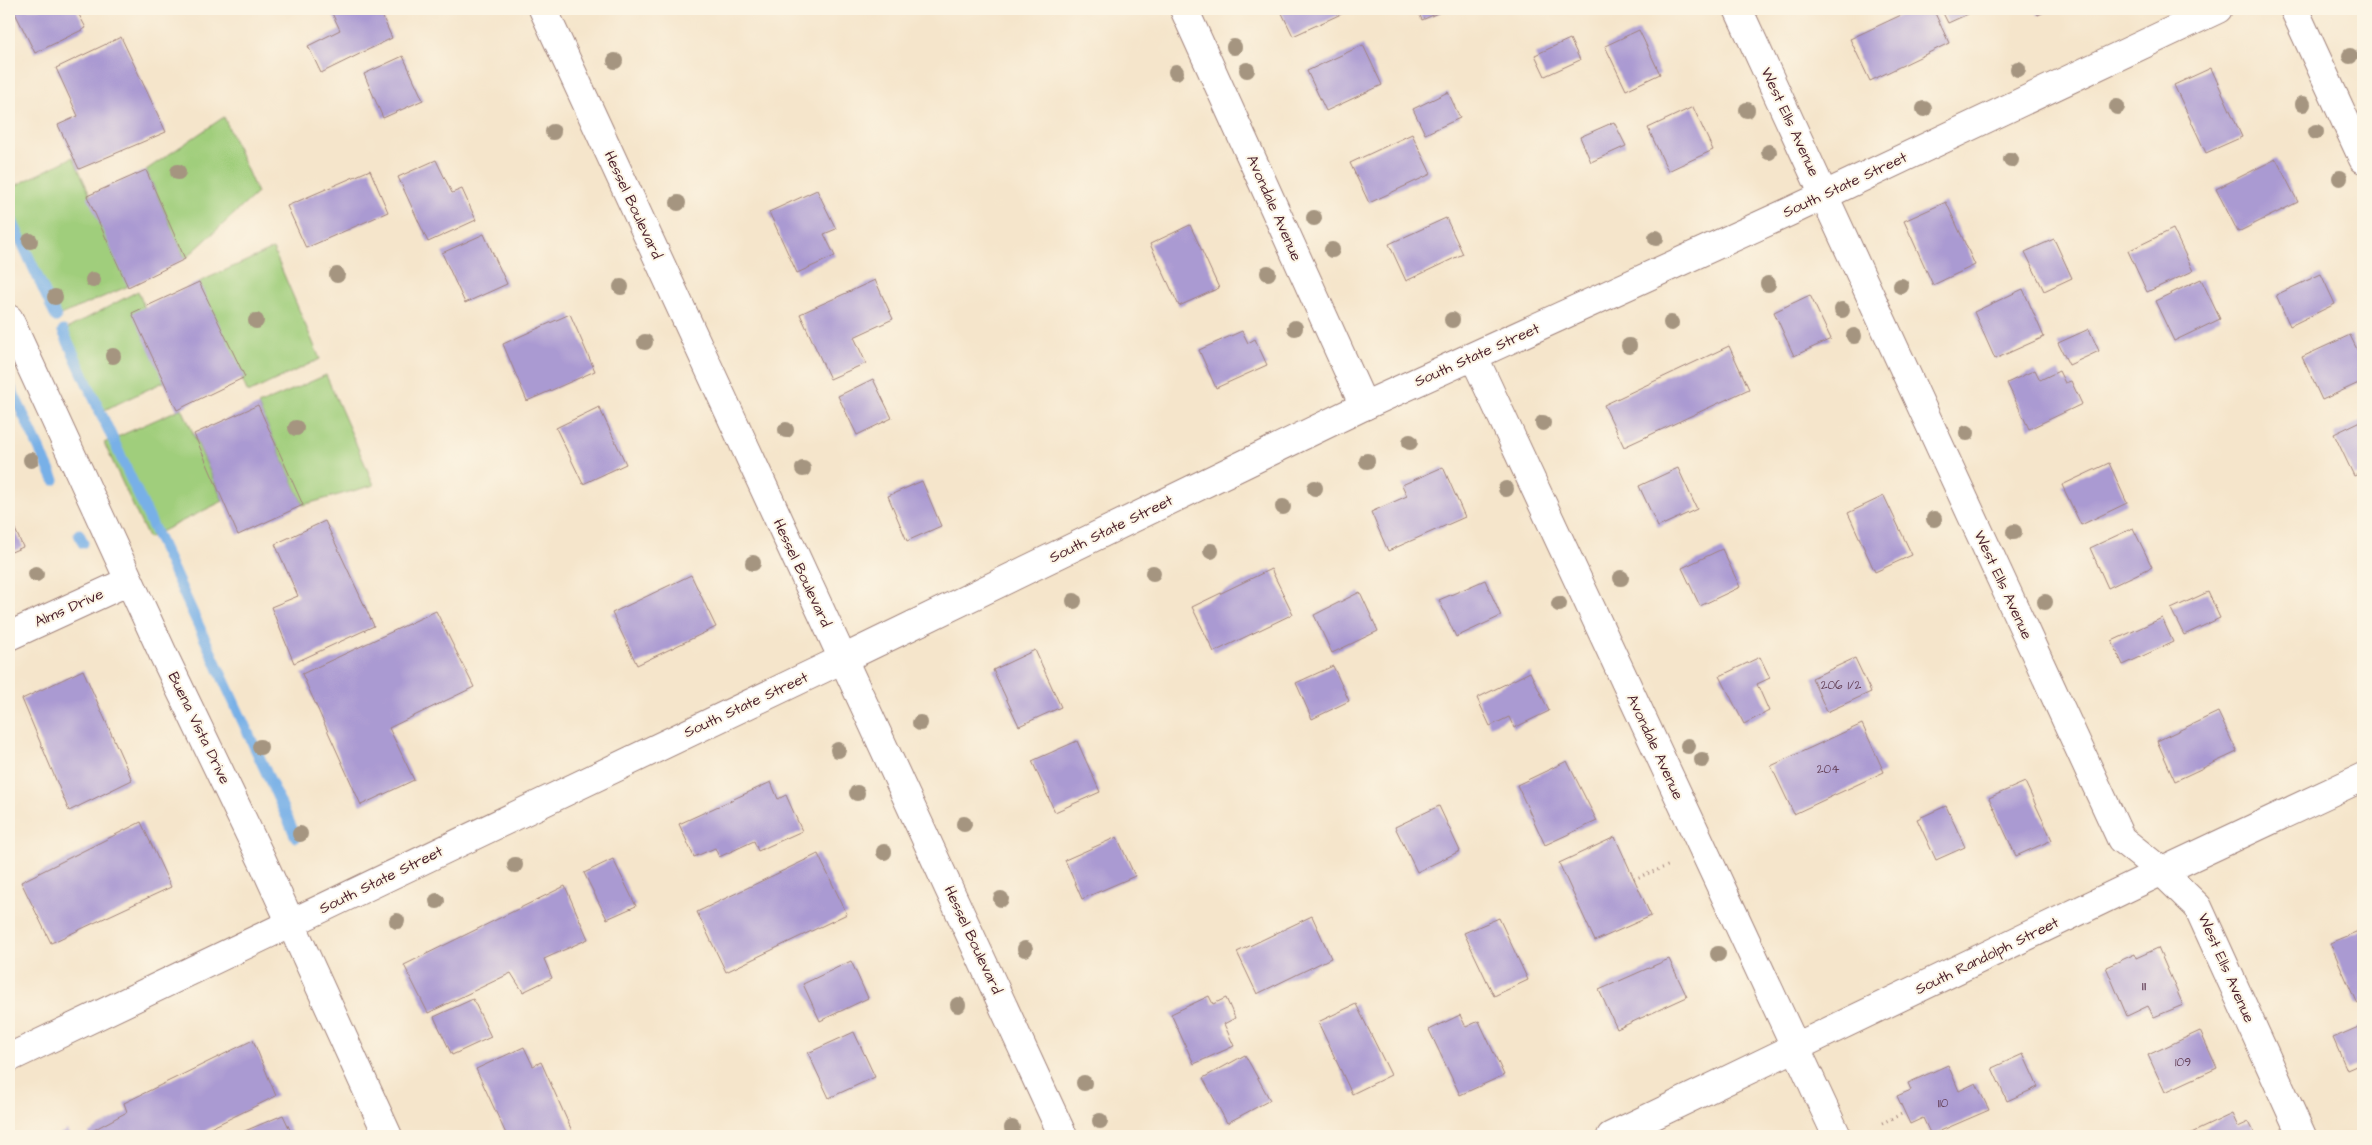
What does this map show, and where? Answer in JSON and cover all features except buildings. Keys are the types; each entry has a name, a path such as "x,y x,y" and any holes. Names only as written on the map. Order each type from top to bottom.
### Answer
{"street":[{"name":"Hessel Boulevard","path":"543,9 1063,1136"},
{"name":"Avondale Avenue","path":"1184,9 1364,406"},
{"name":"West Ells Avenue","path":"1738,9 2121,839 2161,871 2198,907 2302,1136"},
{"name":"South State Street","path":"9,1058 843,659 1364,406 1474,358 2218,9"},
{"path":"2294,9 2363,159"},
{"name":"Buena Vista Drive","path":"9,319 129,581 262,860 388,1136"},
{"name":"Avondale Avenue","path":"1474,358 1837,1136"},
{"name":"Alms Drive","path":"9,636 129,581"},
{"name":"South Randolph Street","path":"1611,1136 2161,871 2363,777"}],"path":[{"path":"1634,879 1670,865"},
{"path":"1882,1123 1904,1112"}],"green space":[{"path":"224,117 257,193 185,259 146,170"},
{"path":"73,157 131,285 56,317 9,228 9,189"},
{"path":"273,249 320,359 248,393 199,282"},
{"path":"138,291 172,378 100,412 63,331"},
{"path":"326,375 374,485 303,505 258,405"},
{"path":"182,408 223,501 148,538 104,443"}],"waterway":[{"path":"9,214 56,317"},
{"path":"63,331 296,837"},
{"path":"9,384 54,480"},
{"path":"79,534 83,543"}]}
